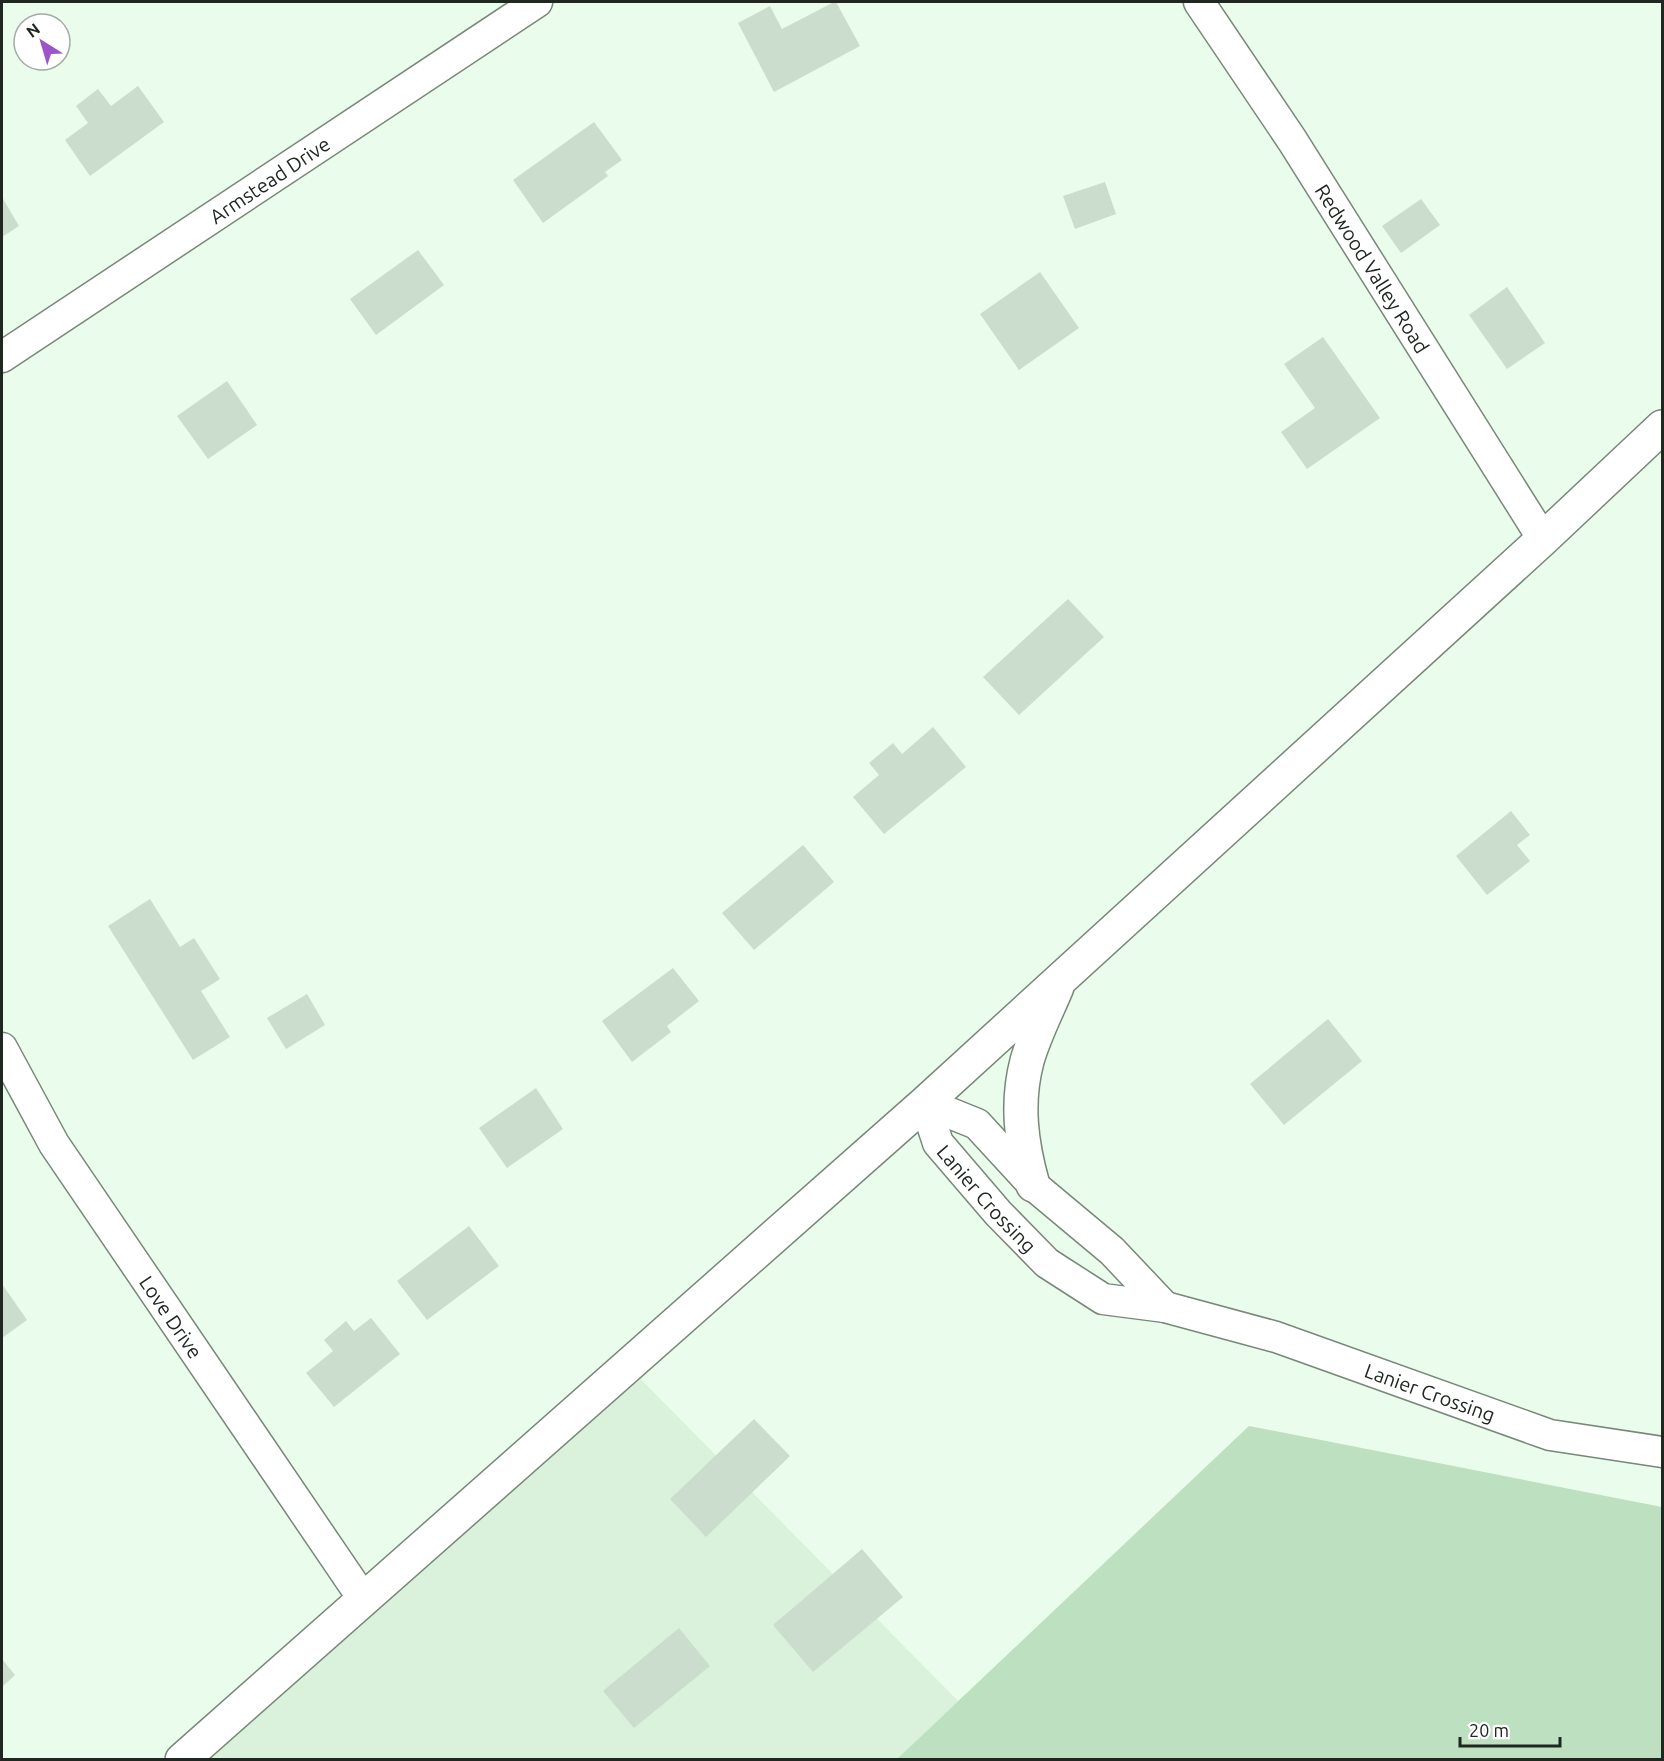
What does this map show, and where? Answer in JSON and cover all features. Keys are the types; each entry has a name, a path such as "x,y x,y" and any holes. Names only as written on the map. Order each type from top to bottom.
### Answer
{"highway":[{"path":"182,1760 357,1589 925,1103 1543,539 1662,427"},
{"path":"1032,1185 1024,1152 1021,1095 1027,1060 1061,978"}],"street":[{"name":"Armstead Drive","path":"2,357 537,2"},
{"name":"Redwood Valley Road","path":"1199,2 1292,140 1543,539"},
{"name":"Love Drive","path":"2,1048 54,1144 357,1589"},
{"name":"Lanier Crossing","path":"925,1103 977,1124 1032,1185 1112,1251 1166,1307"},
{"name":"Lanier Crossing","path":"925,1103 938,1143 999,1213 1047,1263 1103,1299 1166,1307 1276,1337 1550,1436 1662,1452"}],"shaded area":[{"path":"617,1355 958,1701 897,1759 170,1760"},
{"path":"1249,1426 1662,1507 1662,1759 897,1759"}],"building":[{"path":"834,2 860,46 774,92 738,23 770,6 782,29"},
{"path":"138,86 164,122 90,176 65,140 88,123 76,106 98,89 111,106"},
{"path":"594,122 622,160 605,172 608,176 543,223 513,180"},
{"path":"1105,182 1116,214 1075,229 1063,196"},
{"path":"2,197 19,226 2,237"},
{"path":"1421,199 1440,225 1401,253 1382,226"},
{"path":"418,250 444,285 376,335 350,299"},
{"path":"1040,272 1079,328 1019,370 980,314"},
{"path":"1507,287 1545,343 1507,369 1469,315"},
{"path":"1323,337 1380,418 1307,469 1281,432 1315,408 1284,364"},
{"path":"227,381 257,425 208,459 177,416"},
{"path":"1068,599 1104,637 1019,715 983,677"},
{"path":"933,727 966,767 884,834 853,797 879,775 869,763 893,743 902,754"},
{"path":"1511,811 1530,835 1517,845 1530,861 1487,895 1456,856"},
{"path":"803,845 834,882 754,950 722,913"},
{"path":"150,899 180,947 194,938 220,979 201,991 230,1037 193,1060 108,926"},
{"path":"673,968 699,1001 667,1026 671,1032 632,1062 602,1021"},
{"path":"307,994 325,1025 286,1049 267,1018"},
{"path":"1328,1019 1362,1061 1284,1125 1250,1084"},
{"path":"536,1088 563,1129 507,1168 479,1128"},
{"path":"469,1226 499,1266 427,1320 397,1281"},
{"path":"2,1284 27,1320 2,1338"},
{"path":"371,1318 400,1354 334,1407 306,1373 333,1351 324,1340 346,1321 354,1331"},
{"path":"754,1419 790,1456 706,1537 670,1499"},
{"path":"862,1549 903,1597 813,1672 773,1625"},
{"path":"679,1628 710,1666 634,1728 603,1691"},
{"path":"2,1659 15,1675 2,1687"}]}
